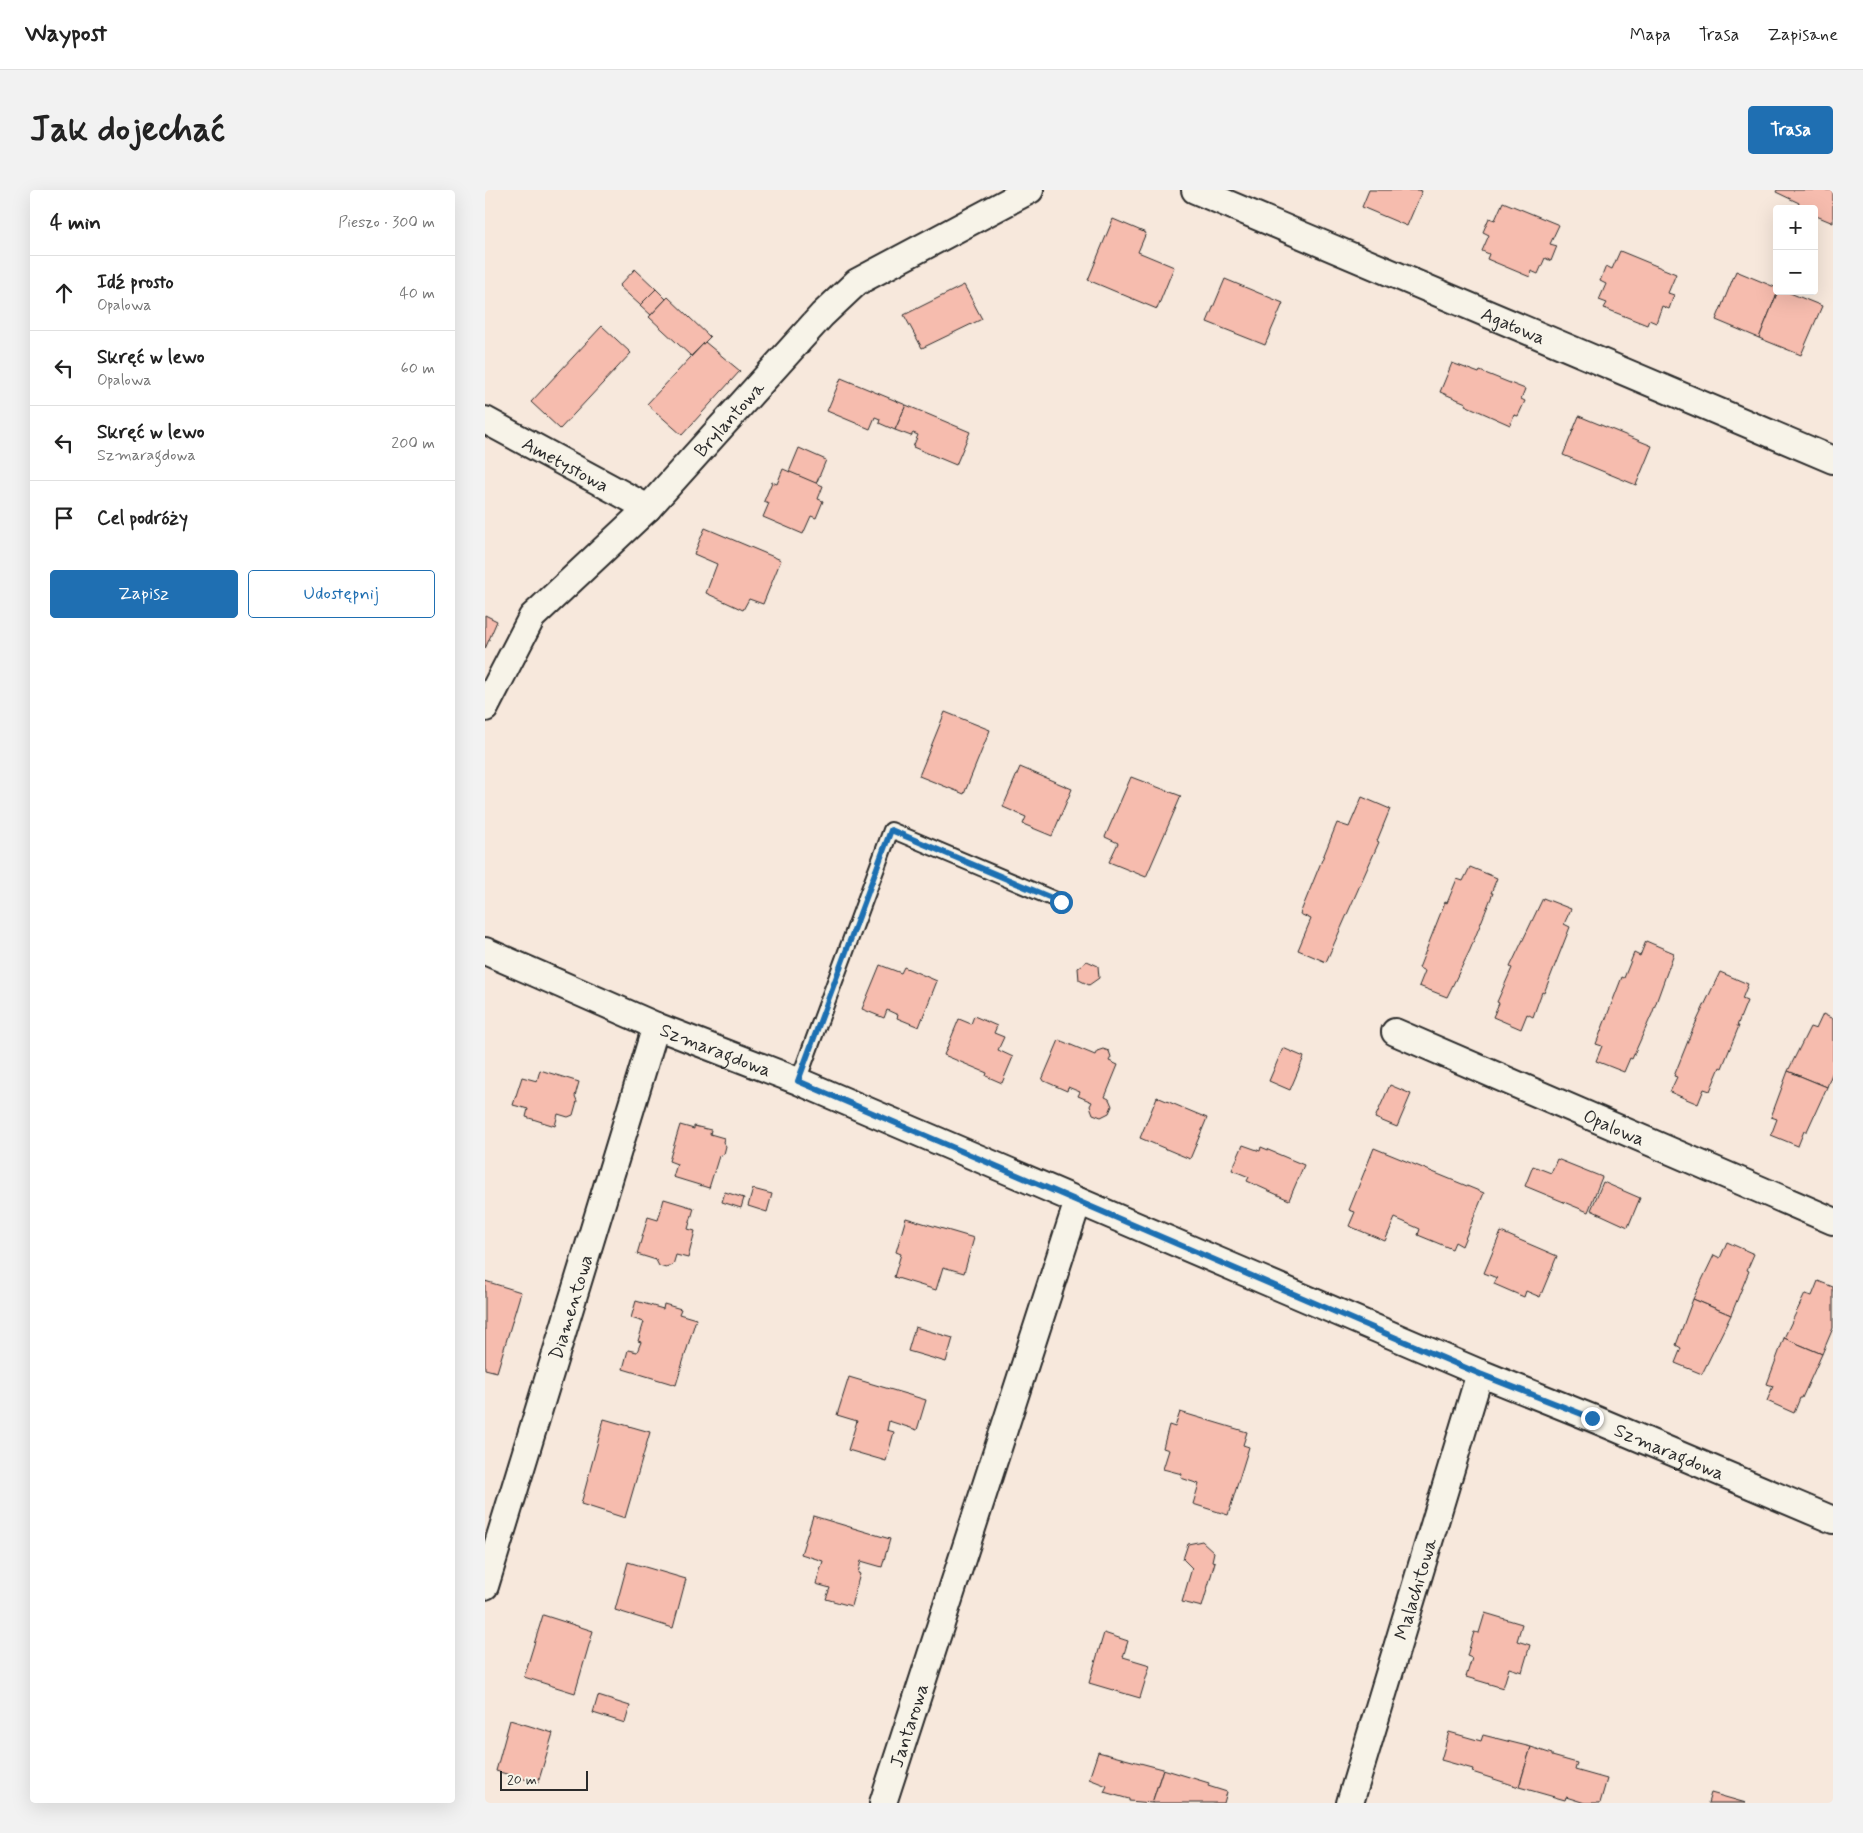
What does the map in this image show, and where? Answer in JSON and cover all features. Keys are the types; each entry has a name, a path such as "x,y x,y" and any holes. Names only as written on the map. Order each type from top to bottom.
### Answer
{"street":[{"name":"Brylantowa","path":"485,708 532,617 648,508 822,315 857,282 1030,190"},
{"name":"Agatowa","path":"1195,190 1833,460"},
{"name":"Ametystowa","path":"485,420 648,508"},
{"name":"Szmaragdowa","path":"485,951 656,1026 798,1081 1480,1374 1592,1418 1833,1520"},
{"name":"Diamentowa","path":"485,1586 656,1026"},
{"name":"Opalowa","path":"1395,1032 1833,1221"},
{"name":"Jantarowa","path":"883,1803 1078,1201"},
{"name":"Malachitowa","path":"1350,1803 1480,1374"}],"lane":[{"path":"798,1081 891,830 1061,902"}],"building":[{"path":"1369,190 1422,191 1407,226 1362,207"},
{"path":"1777,190 1833,190 1833,223 1818,217 1818,205 1798,205 1799,203 1776,192"},
{"path":"1503,202 1559,225 1550,244 1557,246 1551,261 1545,258 1538,274 1531,271 1530,277 1487,259 1489,254 1482,251 1489,235 1483,232 1489,218 1495,220"},
{"path":"1113,219 1146,233 1138,252 1174,267 1157,309 1088,280"},
{"path":"1620,251 1676,274 1668,293 1674,295 1669,309 1662,306 1656,323 1649,320 1647,325 1604,308 1607,303 1599,300 1606,284 1600,281 1606,266 1612,269"},
{"path":"635,269 656,289 640,305 619,286"},
{"path":"1736,271 1773,286 1773,295 1776,295 1759,338 1716,320"},
{"path":"1225,279 1283,303 1265,345 1207,322"},
{"path":"964,285 982,319 922,348 904,315"},
{"path":"656,289 666,299 651,315 640,305"},
{"path":"1776,295 1795,295 1822,306 1801,355 1759,338"},
{"path":"668,297 710,337 691,356 649,317"},
{"path":"602,326 631,353 560,429 531,402"},
{"path":"705,342 740,371 682,435 647,404"},
{"path":"1452,363 1479,373 1480,371 1525,389 1521,399 1525,401 1518,416 1514,415 1510,425 1440,392"},
{"path":"841,378 906,405 895,430 879,423 880,419 875,417 870,429 827,411"},
{"path":"906,405 970,432 956,465 913,447 918,435 913,433 911,436 895,430"},
{"path":"1579,416 1652,446 1636,485 1563,455"},
{"path":"799,448 826,460 816,484 789,472"},
{"path":"783,469 823,486 818,499 823,501 816,518 811,516 803,534 763,517 769,503 764,501 772,482 777,484"},
{"path":"705,528 781,560 763,604 749,599 743,610 706,593 717,564 694,554"},
{"path":"485,615 497,621 485,649"},
{"path":"945,712 990,730 964,794 919,776"},
{"path":"1020,767 1072,789 1052,836 1023,824 1026,817 1003,807"},
{"path":"1131,777 1181,796 1146,877 1109,862 1118,843 1105,837"},
{"path":"1362,797 1390,809 1377,841 1379,842 1326,962 1298,950 1311,919 1300,914 1337,823 1349,827"},
{"path":"1470,867 1497,878 1491,893 1493,893 1470,950 1447,997 1419,986 1425,971 1419,968 1445,902 1447,903 1457,879 1463,881"},
{"path":"1543,898 1571,909 1564,924 1570,927 1533,1017 1527,1014 1521,1029 1493,1017 1499,1003 1497,1002 1512,968 1510,967"},
{"path":"1646,941 1674,953 1652,1014 1632,1059 1630,1058 1624,1072 1596,1061 1602,1046 1596,1044 1622,977 1624,978 1634,953 1640,956"},
{"path":"1087,961 1098,966 1099,978 1089,985 1079,980 1078,968"},
{"path":"880,965 901,973 904,967 937,981 919,1027 897,1018 898,1015 887,1010 884,1018 862,1009"},
{"path":"1720,972 1748,984 1742,999 1747,1001 1722,1068 1720,1067 1710,1091 1704,1089 1698,1104 1670,1092 1677,1077 1674,1076 1692,1031"},
{"path":"1823,1014 1833,1019 1833,1071 1827,1087 1788,1071 1810,1027 1816,1029"},
{"path":"974,1016 997,1026 994,1033 1004,1037 998,1050 1013,1057 1002,1083 986,1076 987,1073 944,1055 959,1019 971,1024"},
{"path":"1059,1040 1095,1055 1097,1051 1103,1049 1109,1051 1111,1057 1109,1061 1118,1065 1105,1097 1109,1099 1112,1106 1109,1113 1101,1117 1093,1114 1090,1106 1092,1102 1078,1096 1080,1092 1068,1087 1067,1091 1042,1080"},
{"path":"1283,1048 1304,1057 1290,1090 1269,1081"},
{"path":"540,1070 579,1082 573,1115 568,1117 558,1114 555,1126 526,1117 528,1109 513,1105 522,1077 537,1081"},
{"path":"1788,1071 1827,1087 1798,1146 1771,1135 1777,1119 1771,1117"},
{"path":"1390,1085 1411,1094 1397,1127 1375,1118"},
{"path":"1157,1097 1207,1118 1190,1159 1140,1138"},
{"path":"680,1125 694,1129 694,1126 711,1130 710,1134 724,1138 723,1142 726,1146 724,1154 719,1156 709,1188 673,1177 677,1164 669,1161"},
{"path":"1243,1145 1260,1151 1261,1147 1304,1165 1289,1200 1247,1181 1249,1177 1232,1170"},
{"path":"1374,1148 1484,1193 1462,1246 1455,1242 1452,1249 1418,1235 1420,1229 1395,1218 1385,1241 1349,1226 1355,1212 1349,1210"},
{"path":"1557,1159 1602,1177 1588,1212 1525,1186 1533,1166 1551,1173"},
{"path":"1603,1182 1640,1198 1628,1227 1591,1210"},
{"path":"753,1189 772,1194 767,1212 748,1206"},
{"path":"725,1192 744,1198 741,1208 722,1202"},
{"path":"664,1199 694,1208 688,1229 695,1231 688,1258 676,1255 673,1265 666,1268 659,1266 656,1260 637,1254 648,1217 658,1220"},
{"path":"906,1218 974,1238 964,1273 943,1267 936,1290 894,1277 901,1254 896,1252"},
{"path":"1501,1232 1557,1256 1540,1297 1526,1291 1524,1297 1494,1284 1497,1278 1484,1273"},
{"path":"1727,1242 1754,1254 1731,1315 1693,1299 1714,1255 1720,1258"},
{"path":"485,1281 521,1292 497,1372 485,1369"},
{"path":"1818,1281 1833,1287 1833,1328 1822,1354 1784,1338 1805,1294 1812,1296"},
{"path":"1693,1299 1731,1315 1702,1374 1675,1363 1681,1348 1676,1345"},
{"path":"636,1301 663,1309 664,1304 681,1309 679,1314 696,1319 676,1385 623,1369 628,1350 637,1352 641,1342 638,1341 644,1322 631,1318"},
{"path":"915,1327 953,1338 946,1362 908,1351"},
{"path":"1784,1338 1822,1354 1794,1413 1767,1401 1773,1386 1767,1384"},
{"path":"849,1377 926,1400 917,1430 889,1421 887,1430 894,1432 886,1461 848,1450 857,1421 837,1415"},
{"path":"1180,1412 1247,1432 1243,1445 1249,1447 1228,1515 1193,1504 1199,1484 1181,1478 1182,1474 1163,1469 1169,1450 1163,1448 1169,1425 1175,1427"},
{"path":"604,1419 650,1432 625,1518 581,1504"},
{"path":"813,1516 890,1539 882,1567 861,1561 858,1573 860,1574 851,1606 826,1599 830,1588 816,1584 823,1561 801,1554"},
{"path":"1202,1541 1214,1552 1212,1561 1215,1562 1202,1607 1182,1602 1192,1568 1183,1559 1188,1544"},
{"path":"628,1562 686,1579 673,1628 615,1610"},
{"path":"1485,1613 1522,1624 1517,1641 1530,1645 1522,1672 1509,1668 1503,1688 1466,1677 1472,1658 1467,1656 1474,1632 1479,1633"},
{"path":"543,1615 593,1631 575,1693 524,1677"},
{"path":"1104,1633 1128,1641 1123,1657 1150,1665 1140,1698 1089,1683"},
{"path":"598,1696 630,1706 625,1723 593,1713"},
{"path":"510,1720 553,1733 538,1783 496,1771"},
{"path":"1449,1732 1481,1741 1483,1735 1531,1747 1519,1787 1472,1772 1473,1769 1441,1760"},
{"path":"1531,1747 1552,1754 1552,1756 1577,1763 1575,1770 1607,1779 1600,1803 1585,1803 1566,1797 1565,1800 1519,1787"},
{"path":"1098,1752 1163,1769 1152,1803 1129,1801 1129,1799 1104,1792 1107,1786 1089,1779"},
{"path":"1163,1769 1209,1783 1208,1786 1227,1792 1224,1803 1152,1803"},
{"path":"1711,1793 1746,1803 1708,1803"}],"route":[{"path":"1061,902 891,830 798,1081 1480,1374 1592,1418"}]}
